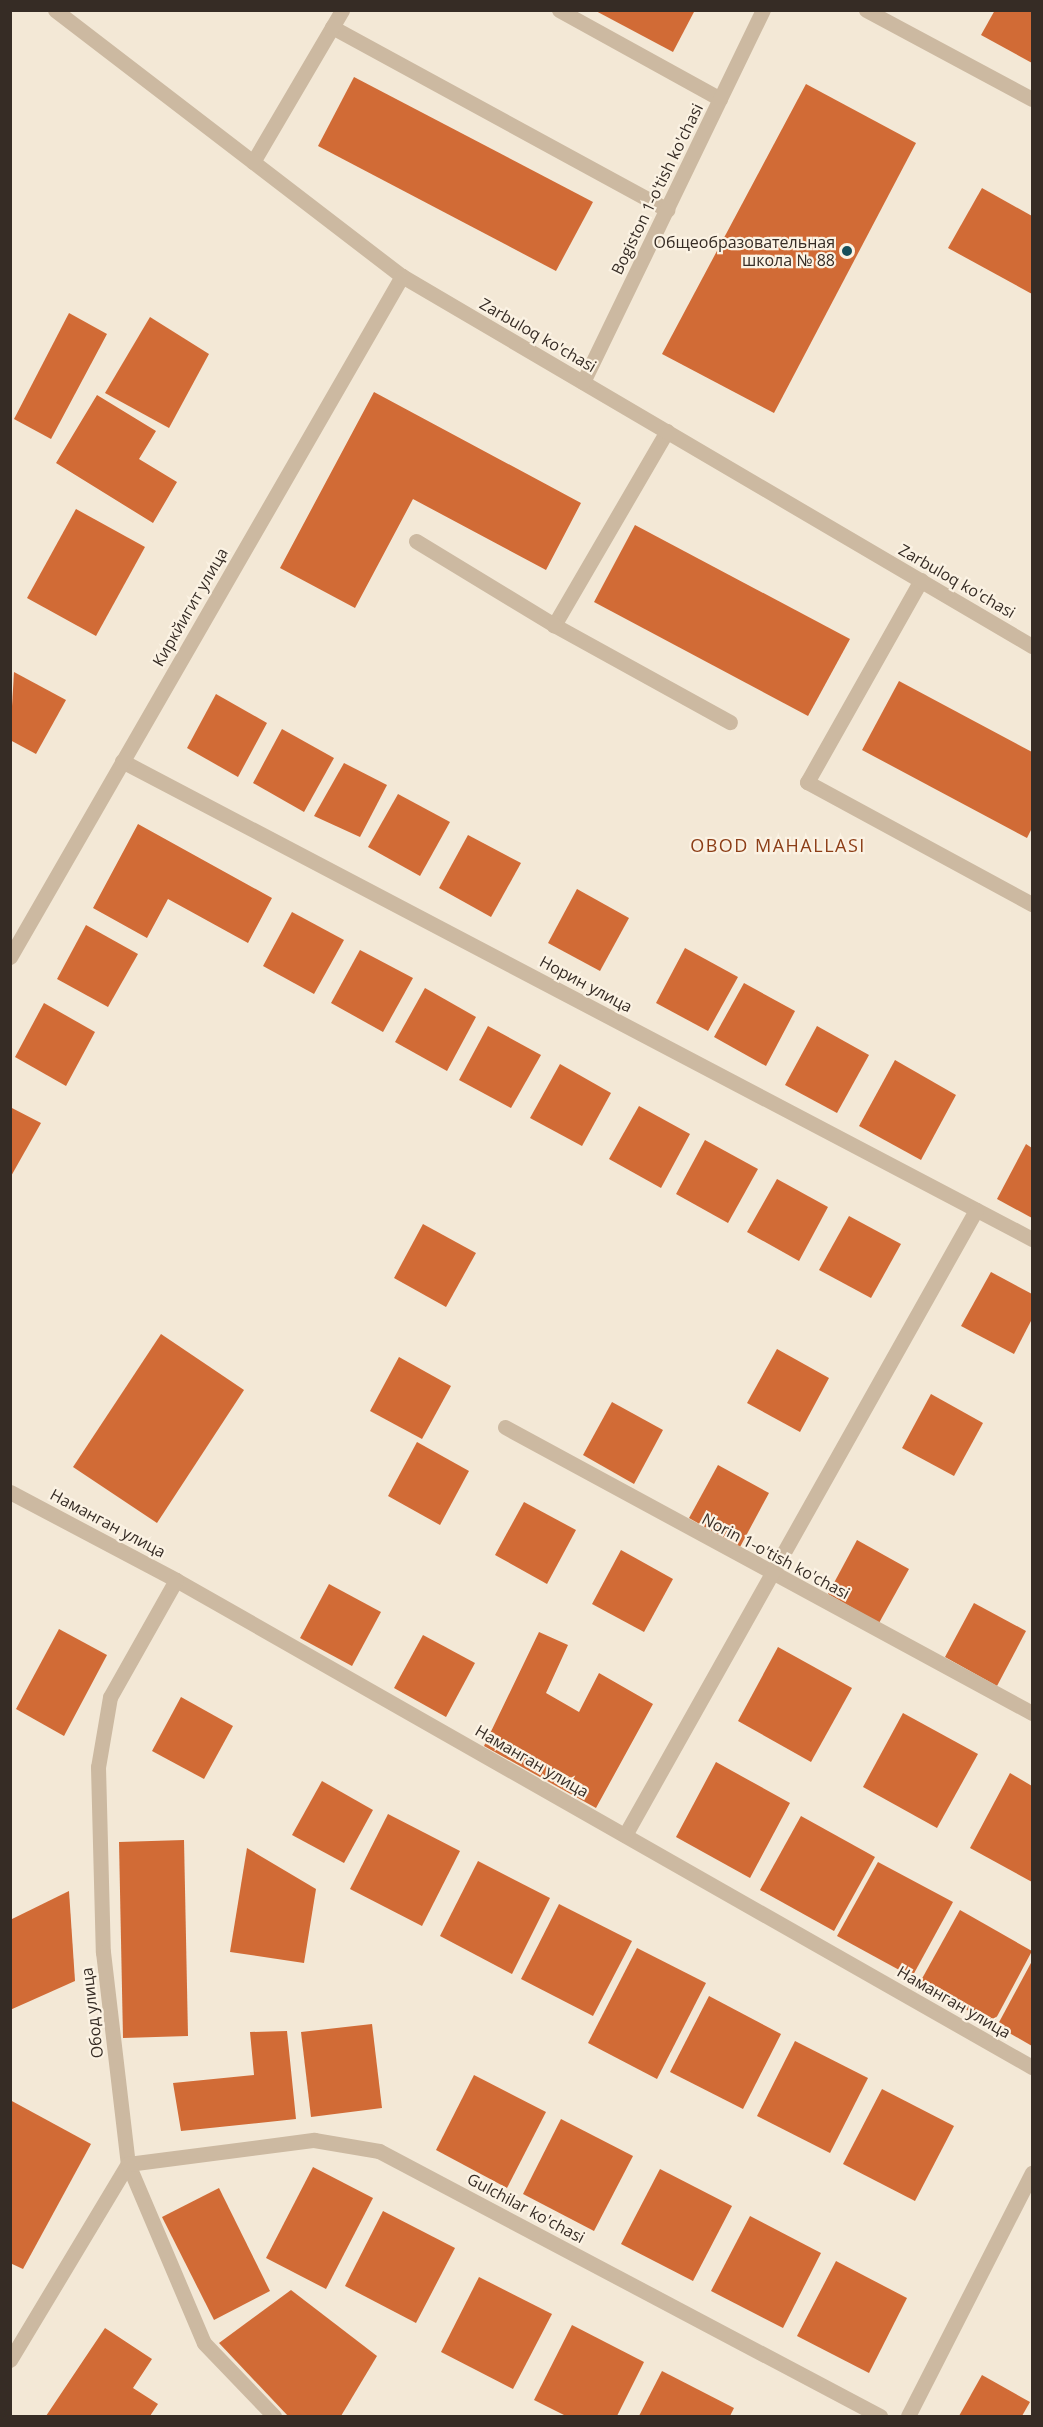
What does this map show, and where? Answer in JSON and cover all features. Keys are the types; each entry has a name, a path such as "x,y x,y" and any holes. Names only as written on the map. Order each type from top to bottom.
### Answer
{"street":[{"name":"Zarbuloq ko'chasi","path":"55,10 402,276 1032,646"},
{"path":"253,162 342,10"},
{"path":"559,10 720,99"},
{"name":"Bogiston 1-o'tish ko'chasi","path":"583,382 763,10"},
{"path":"866,10 1032,99"},
{"path":"332,27 667,210"},
{"name":"Киркйигит улица","path":"10,957 402,276"},
{"path":"554,625 667,431"},
{"path":"416,541 554,625 730,722"},
{"path":"921,580 807,782 1032,904"},
{"name":"Норин улица","path":"122,761 1032,1239"},
{"path":"625,1835 976,1209"},
{"name":"Norin 1-o'tish ko'chasi","path":"505,1427 770,1575 1032,1713"},
{"name":"Наманган улица","path":"10,1492 176,1580 1032,2067"},
{"name":"Обод улица","path":"176,1580 110,1697 98,1767 103,1952 128,2164 204,2343 274,2416"},
{"name":"Gulchilar ko'chasi","path":"128,2164 314,2139 379,2151 880,2416"},
{"path":"10,2360 128,2164"},
{"path":"908,2416 1032,2173"}],"building":[{"path":"594,10 695,10 673,52"},
{"path":"995,10 1032,10 1032,63 981,35"},
{"path":"354,77 593,202 556,271 318,146"},
{"path":"806,84 916,143 774,413 662,354"},
{"path":"982,188 1032,216 1032,294 948,248"},
{"path":"69,313 107,334 51,439 14,419"},
{"path":"150,317 209,354 169,428 105,393"},
{"path":"374,392 581,503 546,570 413,499 355,608 280,568"},
{"path":"97,395 156,431 139,459 177,482 153,523 56,463"},
{"path":"76,509 145,547 96,636 27,598"},
{"path":"635,525 850,639 808,716 594,602"},
{"path":"14,672 66,700 36,754 10,740"},
{"path":"899,681 1032,752 1032,828 1027,838 862,750"},
{"path":"216,694 267,723 238,777 187,748"},
{"path":"282,729 334,758 304,812 253,783"},
{"path":"344,763 387,785 360,837 314,816"},
{"path":"398,794 450,822 420,876 368,847"},
{"path":"138,824 272,898 248,943 168,899 147,938 93,908"},
{"path":"468,835 521,863 491,917 439,888"},
{"path":"577,889 629,918 600,971 548,943"},
{"path":"292,912 344,940 314,994 263,966"},
{"path":"86,925 138,954 108,1007 57,979"},
{"path":"685,948 738,977 708,1031 656,1003"},
{"path":"360,950 413,978 383,1032 331,1003"},
{"path":"744,983 795,1011 766,1066 714,1037"},
{"path":"425,988 476,1017 447,1071 395,1042"},
{"path":"44,1003 95,1032 66,1086 15,1057"},
{"path":"488,1026 541,1055 511,1108 459,1080"},
{"path":"817,1026 869,1055 837,1113 785,1085"},
{"path":"895,1060 956,1095 921,1160 859,1126"},
{"path":"560,1064 611,1093 582,1146 530,1118"},
{"path":"639,1106 690,1134 661,1188 609,1159"},
{"path":"10,1107 41,1123 10,1178"},
{"path":"705,1140 758,1169 728,1223 676,1194"},
{"path":"1026,1144 1032,1148 1032,1218 997,1199"},
{"path":"777,1179 828,1207 799,1261 747,1232"},
{"path":"849,1216 901,1244 871,1298 819,1270"},
{"path":"423,1224 476,1253 446,1307 394,1278"},
{"path":"991,1272 1032,1294 1032,1319 1014,1354 961,1326"},
{"path":"161,1334 244,1390 157,1523 73,1467"},
{"path":"777,1349 829,1378 800,1432 747,1403"},
{"path":"399,1357 451,1386 422,1439 370,1411"},
{"path":"931,1394 983,1423 954,1476 902,1448"},
{"path":"612,1402 663,1430 634,1484 583,1455"},
{"path":"417,1442 469,1471 440,1525 388,1496"},
{"path":"718,1465 769,1493 740,1547 689,1518"},
{"path":"524,1502 576,1530 547,1584 495,1555"},
{"path":"857,1540 909,1569 879,1623 828,1594"},
{"path":"621,1550 673,1579 644,1632 592,1604"},
{"path":"329,1584 381,1612 352,1666 300,1638"},
{"path":"974,1603 1026,1631 997,1686 945,1657"},
{"path":"59,1629 107,1655 64,1736 16,1709"},
{"path":"539,1632 568,1645 546,1693 579,1712 599,1673 653,1704 596,1808 484,1746"},
{"path":"423,1635 475,1663 446,1717 394,1688"},
{"path":"778,1647 852,1688 811,1762 738,1721"},
{"path":"181,1697 233,1726 204,1779 152,1751"},
{"path":"903,1713 978,1754 937,1828 863,1787"},
{"path":"716,1762 790,1803 750,1878 676,1837"},
{"path":"1010,1773 1032,1786 1032,1882 970,1848"},
{"path":"322,1781 373,1810 344,1863 292,1835"},
{"path":"388,1814 460,1851 422,1926 350,1889"},
{"path":"801,1816 875,1857 834,1931 760,1890"},
{"path":"184,1840 188,2036 123,2038 119,1842"},
{"path":"247,1848 316,1889 304,1963 230,1952"},
{"path":"478,1861 550,1898 512,1974 440,1936"},
{"path":"878,1862 953,1902 912,1977 837,1936"},
{"path":"69,1891 75,1981 10,2010 10,1920"},
{"path":"559,1904 632,1941 593,2016 521,1979"},
{"path":"960,1910 1032,1951 993,2024 919,1984"},
{"path":"637,1948 706,1983 657,2079 588,2043"},
{"path":"1032,1961 1032,2046 997,2026"},
{"path":"709,1996 781,2034 743,2109 670,2072"},
{"path":"372,2024 382,2108 311,2117 301,2032"},
{"path":"287,2031 296,2119 181,2131 173,2083 254,2075 250,2032"},
{"path":"795,2041 868,2078 830,2153 757,2116"},
{"path":"474,2075 546,2112 507,2188 436,2150"},
{"path":"882,2089 954,2126 915,2201 843,2164"},
{"path":"10,2100 91,2144 23,2269 10,2263"},
{"path":"561,2119 633,2156 594,2231 523,2194"},
{"path":"313,2167 373,2198 326,2289 266,2258"},
{"path":"660,2169 732,2206 693,2281 621,2244"},
{"path":"219,2188 270,2291 214,2320 162,2217"},
{"path":"383,2211 455,2248 416,2323 345,2286"},
{"path":"750,2216 821,2253 783,2328 711,2291"},
{"path":"836,2261 907,2298 869,2373 797,2336"},
{"path":"479,2277 552,2314 513,2389 441,2352"},
{"path":"291,2290 377,2356 341,2416 288,2416 219,2343"},
{"path":"572,2325 644,2362 617,2416 566,2416 534,2400"},
{"path":"105,2328 152,2359 133,2388 158,2404 150,2416 46,2416"},
{"path":"662,2371 734,2408 730,2416 639,2416"},
{"path":"982,2375 1030,2402 1022,2416 959,2416"}],"place":[{"name":"Общеобразовательная школа № 88","path":"847,251"}],"district":[{"name":"OBOD MAHALLASI","path":"778,845"}]}
